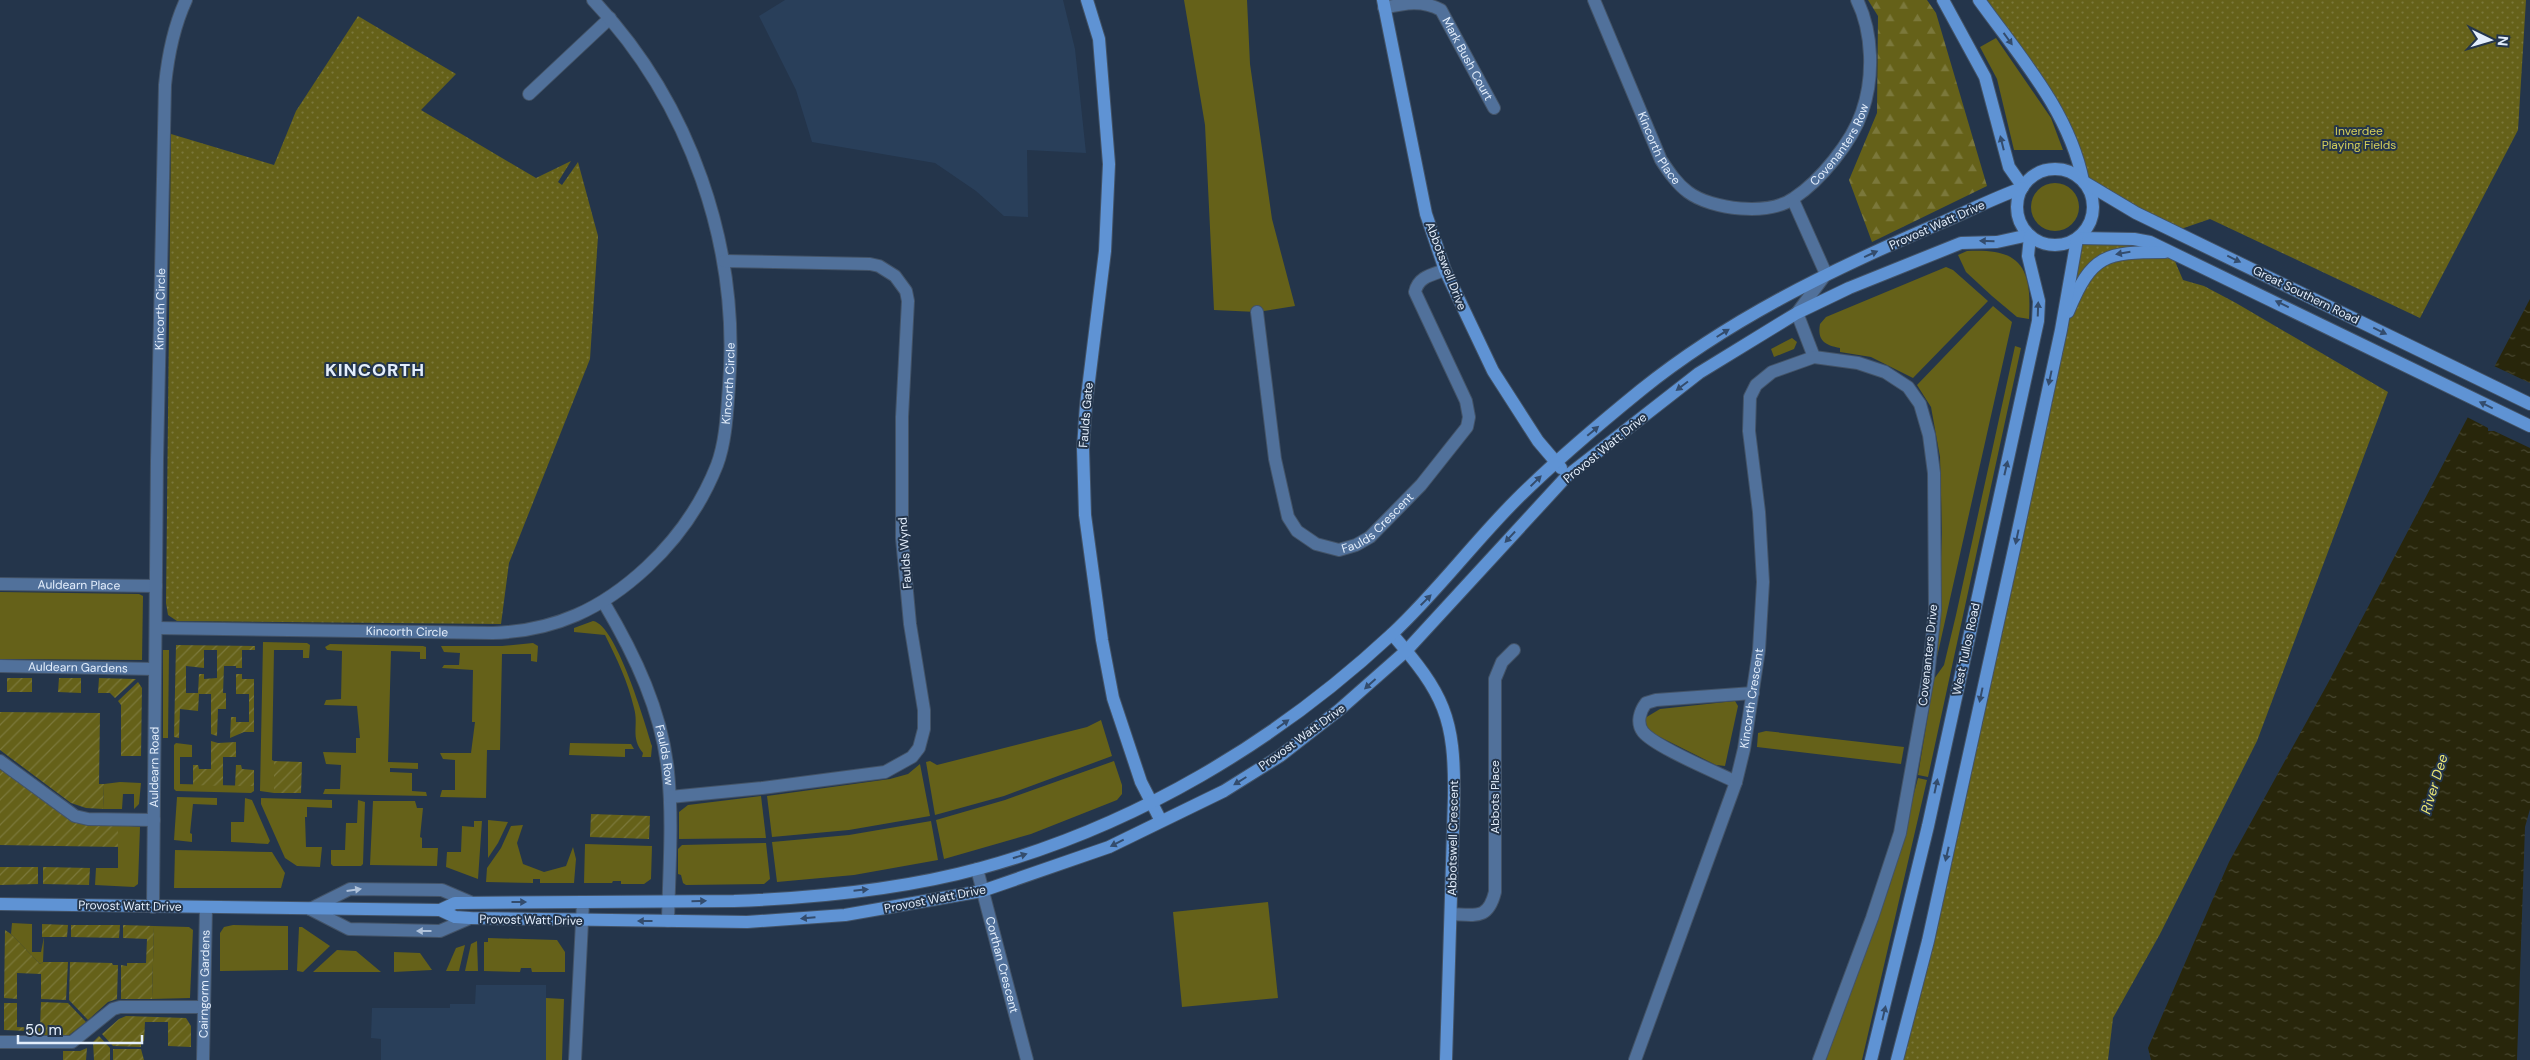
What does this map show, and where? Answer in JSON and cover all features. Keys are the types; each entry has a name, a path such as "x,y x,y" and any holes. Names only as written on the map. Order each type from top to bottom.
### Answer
{"street":[{"name":"Kincorth Circle","path":"186,0 175,24 168,54 165,86 156,628 506,633 546,626 604,603 660,554 698,504 717,464 727,417 732,353 724,261 712,209 699,168 652,76 610,18 593,0"},
{"name":"Faulds Gate","path":"1087,0 1099,39 1109,164 1106,251 1086,405 1083,448 1085,516 1100,632 1113,698 1118,718 1150,802 1161,821"},
{"name":"Mark Bush Court","path":"1384,4 1427,0 1441,10 1494,108"},
{"name":"Kincorth Place","path":"1594,0 1661,160 1672,177 1688,192 1701,200 1729,208 1766,208 1793,200"},
{"name":"Covenanters Row","path":"1793,200 1813,182 1842,150 1862,111 1870,60 1864,13 1857,0"},
{"path":"1943,0 1985,77 2009,167 2022,188"},
{"path":"1979,0 2037,78 2058,112 2070,134 2083,182 2093,201 2093,212 2085,231 2077,238 2066,244 2053,246 2040,243 2029,236 2021,225 2017,213 2017,200 2022,188 2034,175 2051,169 2069,172 2083,182"},
{"name":"Abbotswell Drive","path":"1384,4 1426,214 1445,270 1493,371 1538,441 1567,476"},
{"path":"529,94 610,18"},
{"name":"Great Southern Road","path":"2083,182 2136,213 2530,404"},
{"name":"Provost Watt Drive","path":"440,910 455,903 470,902 776,900 875,889 977,869 1017,858 1081,834 1150,802 1210,771 1262,739 1334,684 1392,634 1434,592 1513,503 1556,462 1643,388 1692,352 1784,296 1826,274 2022,188"},
{"path":"1793,200 1826,274 1797,313 1814,357"},
{"name":"Provost Watt Drive","path":"0,904 440,910 455,917 470,918 747,922 836,916 982,891 1109,847 1224,791 1280,756 1361,692 1406,651 1567,476 1699,373 1797,313 1849,288 1961,242 2012,240 2029,236"},
{"name":"West Tullos Road","path":"1871,1060 1928,826 2034,344 2039,301 2028,256 2029,236"},
{"name":"Great Southern Road","path":"2077,238 2134,239 2150,242 2530,426"},
{"name":"West Tullos Road","path":"1898,1060 1930,932 2061,330 2077,238"},
{"path":"2061,330 2081,282 2094,266 2110,256 2126,252 2177,254"},
{"name":"Faulds Wynd","path":"670,797 762,788 885,772 912,757 919,748 924,729 924,710 910,624 902,538 902,417 909,316 906,291 895,276 879,266 870,264 724,261"},
{"name":"Faulds Crescent","path":"1256,312 1275,459 1288,517 1297,532 1323,546 1339,550 1356,545 1370,537 1421,485 1467,427 1469,417 1466,401 1416,292 1417,284 1423,278 1445,270"},
{"name":"Kincorth Crescent","path":"1634,1060 1736,782 1753,693 1760,650 1763,582 1749,431 1750,397 1756,385 1772,372 1814,357"},
{"name":"Covenanters Drive","path":"1814,357 1858,363 1885,372 1908,387 1920,404 1929,435 1934,473 1936,536 1934,610 1928,677 1900,833 1872,918 1819,1060"},
{"name":"Auldearn Place","path":"0,584 156,586"},
{"name":"Faulds Row","path":"604,603 629,648 650,696 664,746 670,797 668,921"},
{"name":"Auldearn Road","path":"153,907 156,628"},
{"name":"Abbotswell Crescent","path":"1392,634 1423,672 1440,699 1452,736 1454,761 1446,1060"},
{"name":"Abbots Place","path":"1451,914 1481,915 1486,912 1492,903 1495,892 1496,679 1502,662 1514,650"},
{"name":"Auldearn Gardens","path":"0,666 155,669"},
{"path":"1736,782 1659,744 1648,736 1643,732 1639,722 1641,710 1646,703 1656,700 1753,693"},
{"path":"0,761 75,816 88,819 154,820"},
{"name":"Corthan Crescent","path":"977,869 1026,1060"},
{"path":"310,909 350,889 442,890 470,902"},
{"path":"575,1060 583,902"},
{"name":"Cairngorm Gardens","path":"203,1060 206,908"},
{"path":"310,909 350,929 440,931 470,918"},
{"path":"0,1042 72,1042 118,1007 204,1007"}],"shaded area":[{"path":"785,0 1063,0 1075,49 1086,153 1027,150 1028,217 1004,216 976,191 935,163 812,142 796,90 759,16"},
{"path":"476,985 546,985 546,1060 381,1060 381,1039 371,1038 372,1008 450,1008 450,1004 475,1004"}],"green space":[{"path":"1184,0 1247,0 1250,64 1272,219 1295,306 1257,312 1214,310 1205,125"},
{"path":"1868,0 1927,0 1936,13 1987,186 1872,242 1849,180 1877,113 1878,16"},
{"name":"Inverdee Playing Fields","path":"1979,0 2526,0 2518,130 2420,318 2210,219 2175,231 2084,182 2070,134"},
{"path":"358,16 456,74 421,110 536,178 571,161 558,182 562,185 578,162 598,236 590,359 509,563 501,624 177,621 168,615 166,603 171,134 274,165 296,111"},
{"path":"1996,38 2051,118 2063,150 2014,150 1997,79 1980,47"},
{"path":"2055,183 2064,185 2072,190 2077,198 2079,207 2077,216 2072,224 2064,229 2055,231 2046,229 2038,224 2033,216 2031,207 2033,198 2038,190 2046,185"},
{"path":"2078,238 2115,238 2171,252 2183,280 2204,286 2236,303 2388,392 2257,741 2160,934 2113,1018 2108,1060 1897,1060"},
{"path":"1967,251 2000,253 2011,257 2019,264 2025,274 2028,286 2029,319 2017,317 1966,272 1958,255"},
{"path":"1946,267 1953,270 1988,301 1913,378 1871,357 1840,352 1840,348 1826,344 1821,338 1820,324 1826,317"},
{"path":"1993,306 2012,322 1937,657 1942,533 1940,457 1931,407 1917,385"},
{"path":"1792,338 1797,342 1794,349 1774,357 1771,349"},
{"path":"2015,346 2021,348 1928,777 1918,775 1934,679 1944,665"},
{"path":"0,592 139,594 143,596 142,660 0,659"},
{"path":"593,621 602,626 620,656 652,746 651,757 642,757 643,753 637,742 632,698 605,635 574,632 574,628"},
{"path":"263,642 307,643 310,645 309,658 303,658 303,650 274,650 272,760 274,761 274,793 260,791"},
{"path":"533,643 538,646 537,662 531,661 531,654 502,654 500,750 487,750 486,798 440,797 442,790 455,790 455,760 443,759 440,753 471,753 475,722 472,722 473,670 442,668 444,665 459,665 460,653 444,652 441,646 502,646"},
{"path":"330,644 426,647 426,659 420,659 420,652 391,651 388,762 418,763 418,769 390,768 390,772 412,773 412,791 426,792 427,796 323,794 325,789 340,789 341,765 326,764 323,752 356,753 356,738 360,738 357,706 324,705 326,700 341,699 342,651 327,650 325,647"},
{"path":"176,645 255,646 255,650 242,650 242,668 224,666 223,693 226,693 226,709 218,709 217,736 211,734 211,694 199,694 198,711 180,709 179,738 174,737","holes":["204,650 217,650 217,678 204,679 204,674 199,674 198,693 186,693 186,666 204,668"]},
{"path":"163,650 169,650 168,738 163,738"},
{"path":"236,674 242,674 242,679 254,679 254,732 244,732 230,738 231,717 236,717 236,722 249,722 249,694 236,694"},
{"path":"7,678 32,678 32,692 7,692"},
{"path":"59,678 81,678 81,693 58,692"},
{"path":"99,678 136,679 115,698 110,693 98,693"},
{"path":"138,682 142,688 141,756 121,756 121,705 118,701"},
{"path":"1735,701 1738,706 1725,766 1716,765 1652,733 1647,728 1645,718 1660,709"},
{"path":"0,712 100,713 99,784 104,784 103,809 86,808 71,803 0,750"},
{"path":"1101,720 1112,756 1004,796 935,815 926,762 930,761 937,765 1087,727"},
{"path":"1766,731 1904,747 1901,764 1757,747 1758,733"},
{"path":"211,741 218,743 236,742 236,757 223,757 223,786 193,785 193,765 198,765 199,769 211,769"},
{"path":"176,743 192,745 192,757 180,757 180,784 254,786 254,791 251,793 176,791 174,789 174,745"},
{"path":"570,743 631,744 634,749 625,749 625,757 569,755"},
{"path":"274,761 302,762 301,793 274,793"},
{"path":"1114,761 1122,785 1122,794 1117,800 1031,834 944,859 936,820 1005,800"},
{"path":"920,764 930,816 849,830 772,837 767,796 890,779 908,774"},
{"path":"236,765 241,765 242,769 254,770 254,786 235,786"},
{"path":"0,769 70,820 118,825 118,847 0,845"},
{"path":"1918,778 1927,780 1862,1060 1826,1060 1890,885"},
{"path":"120,782 141,783 139,804 134,809 134,794 123,794 122,809 103,809 104,784"},
{"path":"761,796 766,838 679,839 679,812 688,805"},
{"path":"177,797 217,798 217,805 193,804 190,833 192,834 192,842 174,840"},
{"path":"245,798 252,800 270,841 268,844 231,842 231,822 244,822"},
{"path":"261,798 332,800 332,808 307,807 307,817 305,817 306,847 322,847 320,867 297,866 285,858 261,804"},
{"path":"358,800 365,802 363,864 361,866 333,866 331,864 331,850 345,850 346,823 357,823"},
{"path":"373,801 415,801 417,808 423,808 420,837 422,838 422,848 438,848 437,866 370,865"},
{"path":"591,814 650,816 649,839 590,837"},
{"path":"488,820 508,822 488,858"},
{"path":"474,821 482,821 478,879 446,867 447,852 461,852 462,826 474,827"},
{"path":"931,821 938,860 854,875 777,882 772,842 849,835"},
{"path":"118,825 140,827 138,884 134,887 95,885 96,868 118,868"},
{"path":"523,825 517,843 523,864 544,872 566,866 573,847 576,859 574,883 540,883 540,879 533,879 533,883 486,882 487,868 501,848 511,826"},
{"path":"766,843 770,879 764,884 686,885 683,883 681,875 678,874 678,849 682,845"},
{"path":"585,844 652,846 651,879 644,884 621,884 621,881 613,881 612,883 584,883"},
{"path":"175,850 272,852 285,873 281,888 174,888"},
{"path":"0,867 38,867 38,884 0,885"},
{"path":"43,867 90,868 89,885 43,884"},
{"path":"1268,902 1278,998 1182,1007 1173,912"},
{"path":"12,923 32,924 32,952 41,952 44,937 43,962 40,964 11,934"},
{"path":"42,924 68,925 67,937 42,937"},
{"path":"71,925 120,925 119,938 71,937"},
{"path":"123,925 154,926 152,999 121,999 121,965 127,966 127,963 146,963 147,939 123,938"},
{"path":"233,925 288,926 288,970 220,971 220,933 224,927"},
{"path":"154,926 189,927 193,930 190,998 152,999"},
{"path":"299,927 302,927 330,946 303,972 297,971"},
{"path":"5,930 40,964 43,962 68,962 66,1000 41,999 41,974 17,973 17,999 4,998"},
{"path":"488,938 557,940 565,952 565,972 532,972 531,968 521,968 520,972 484,971 484,942 488,942"},
{"path":"477,941 478,971 465,971 471,944"},
{"path":"465,945 459,971 446,971 456,948"},
{"path":"337,950 356,951 381,972 313,972"},
{"path":"394,952 420,953 432,970 394,972"},
{"path":"70,962 112,963 113,965 118,965 117,999 108,1002 88,1020 69,1000"},
{"path":"546,998 564,999 562,1060 546,1060"},
{"path":"41,1002 68,1003 86,1022 69,1035 26,1035 26,1031 4,1030 4,1003 17,1003 17,1027 40,1028"},
{"path":"126,1016 186,1018 191,1026 191,1047 168,1046 168,1022 145,1022 144,1041 141,1042 141,1047 113,1046 102,1034 119,1019"},
{"path":"99,1036 110,1048 110,1060 94,1060 93,1042"},
{"path":"87,1048 86,1060 63,1060 63,1051 80,1051"},
{"path":"113,1049 141,1049 144,1060 113,1060"}],"water":[{"name":"River Dee","path":"2530,299 2530,809 2525,827 2517,1060 2151,1060 2148,1048 2229,862 2328,683"}],"pier":[{"path":"2492,365 2530,383 2530,448 2494,431 2488,431 2488,428 2465,416"}],"district":[{"name":"KINCORTH","path":"375,370"}]}
